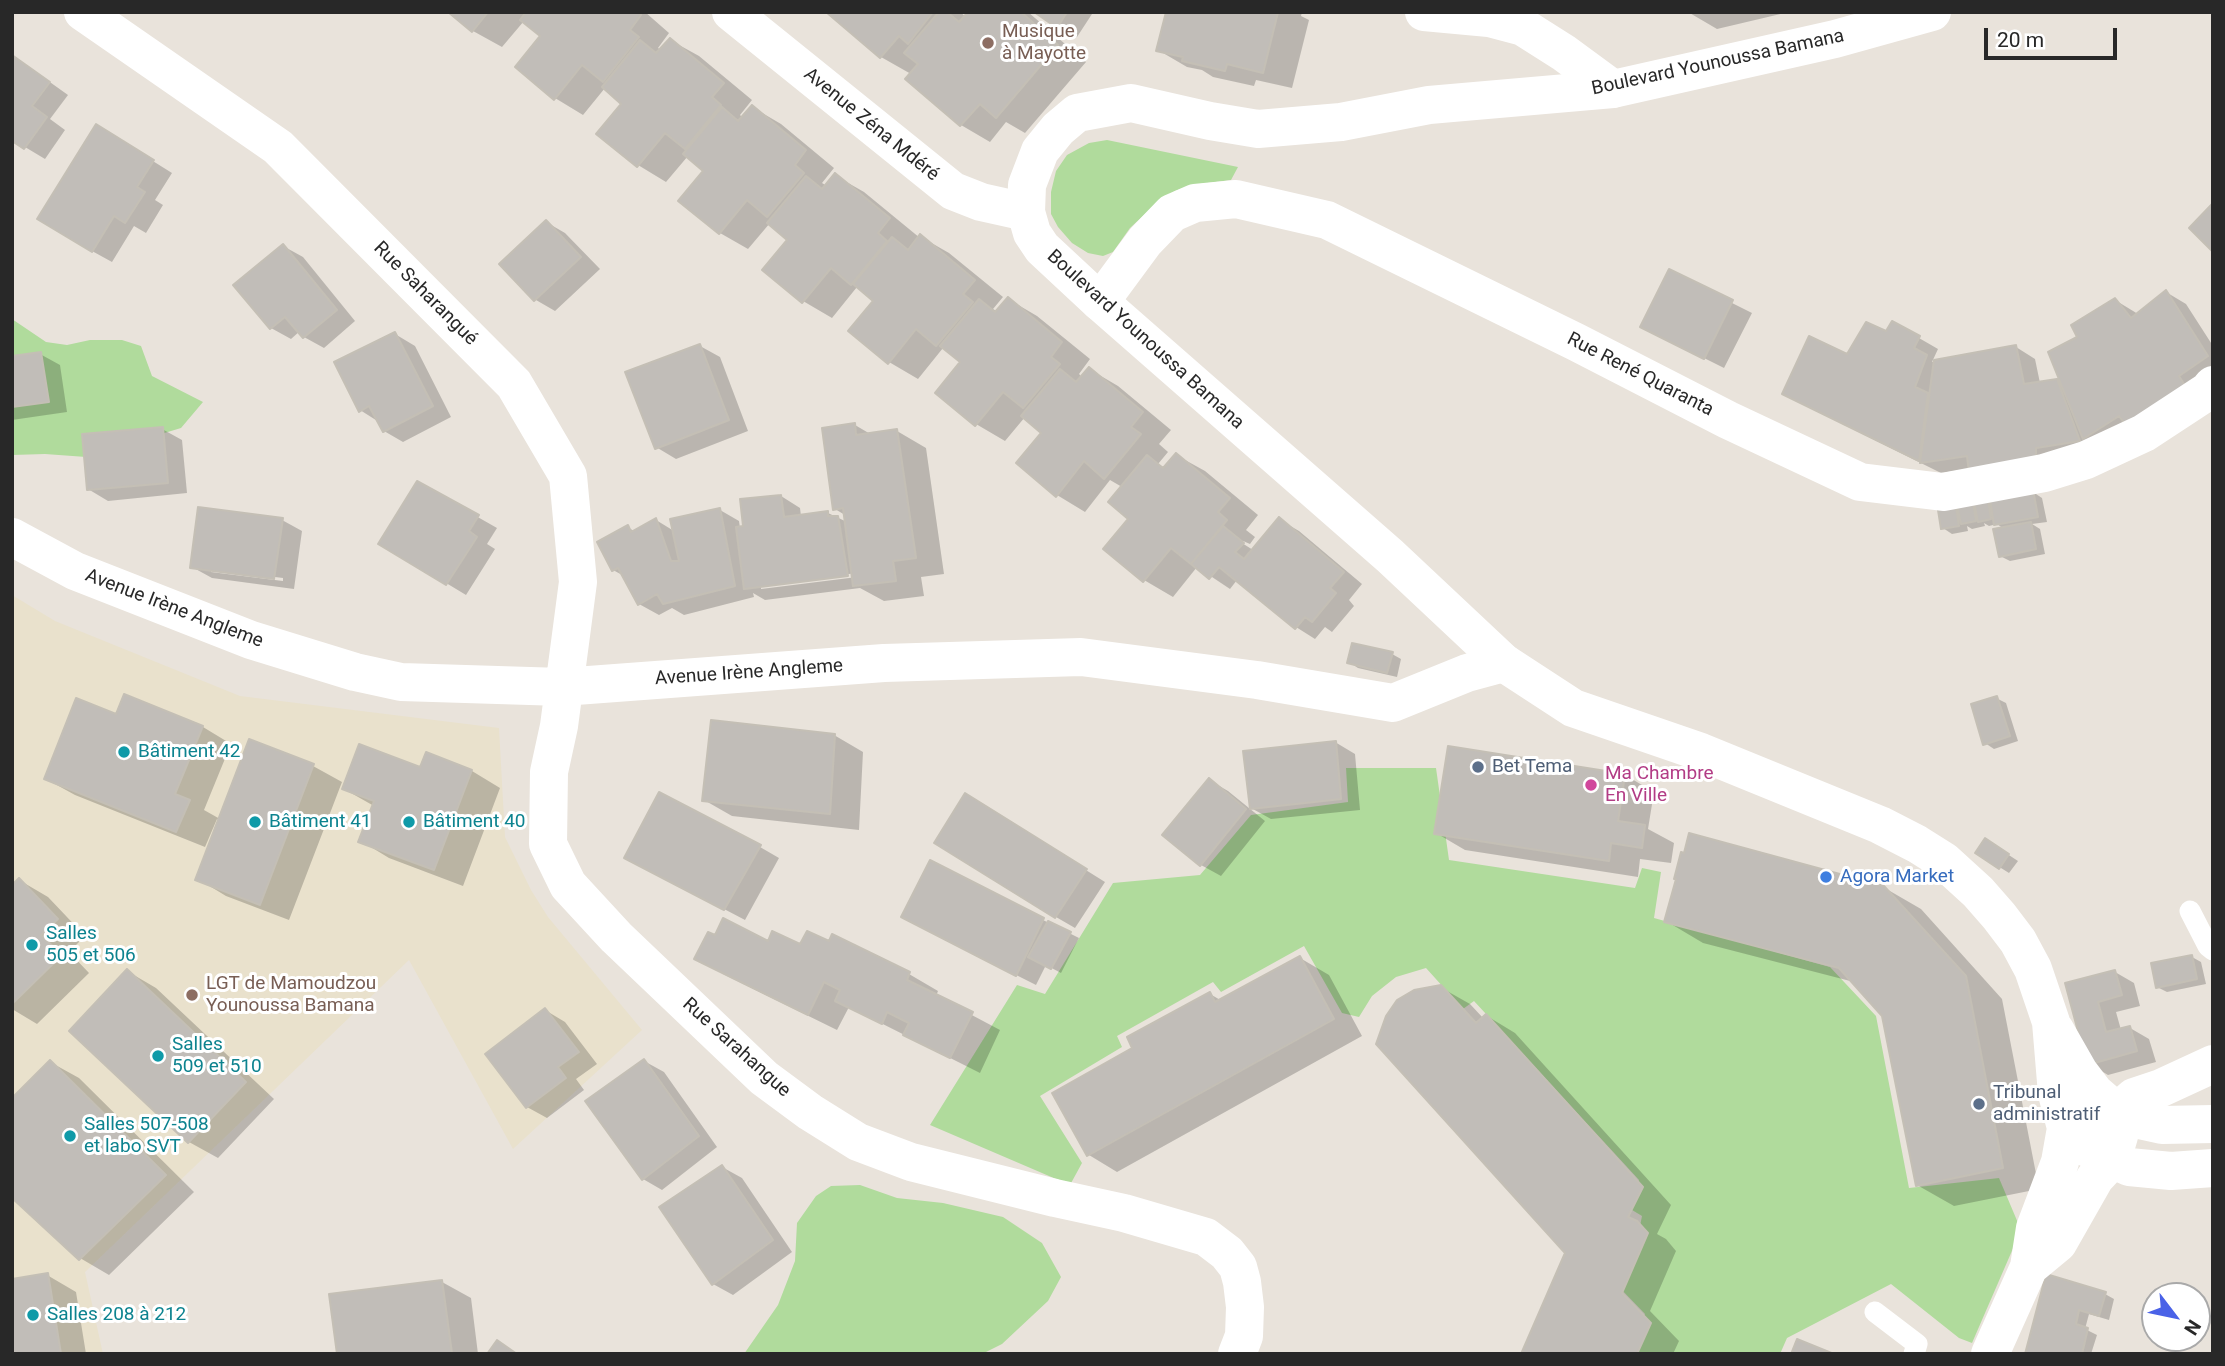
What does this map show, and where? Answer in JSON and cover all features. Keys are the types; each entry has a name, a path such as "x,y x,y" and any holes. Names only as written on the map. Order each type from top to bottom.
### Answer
{"street":[{"name":"Rue Saharangué","path":"83,12 278,147 514,384 568,476 578,582 562,687"},
{"name":"Avenue Zéna Mdéré","path":"731,12 953,191 981,202 1026,212"},
{"path":"1424,12 1489,18 1523,27 1564,52 1613,89"},
{"name":"Boulevard Younoussa Bamana","path":"1932,12 1835,39 1613,89 1429,104 1340,122 1258,129 1131,103 1077,113 1058,129 1040,151 1027,185 1026,212 1032,233 1042,248 1390,556 1504,663 1573,708 1701,752 1880,825 1944,861 1978,892 2018,941 2033,969 2051,1022 2079,1072 2095,1093 2117,1112 2130,1118 2162,1125 2213,1124"},
{"name":"Rue René Quaranta","path":"1100,302 1145,241 1171,213 1195,203 1236,199 1327,220 1728,420 1860,482 1943,492 2044,473 2086,460 2144,433 2213,385"},
{"name":"Avenue Irène Angleme","path":"12,537 75,571 251,640 355,672 401,682 562,687 884,663 1081,657 1256,680 1393,703 1467,673 1504,663"},
{"name":"Rue Sarahangue","path":"562,687 559,726 549,772 548,844 568,885 616,937 764,1077 810,1112 858,1142 911,1162 1124,1213 1206,1237 1227,1253 1240,1275 1245,1307 1244,1336 1237,1354"},
{"name":"Boulevard Younoussa Bamana","path":"2051,1022 2056,1081 2066,1128"},
{"path":"2066,1128 2117,1112 2134,1097 2161,1088 2213,1064"},
{"path":"2029,1267 2059,1243 2095,1178 2112,1160 2120,1128 2117,1112"},
{"path":"2066,1128 2089,1149 2129,1167 2160,1171 2213,1168"},
{"path":"1990,1354 2029,1267 2035,1228 2060,1162 2066,1128"}],"lane":[{"path":"2190,911 2208,946 2213,950"},
{"path":"1875,1312 1917,1344 1914,1354"}],"shaded area":[{"name":"LGT de Mamoudzou Younoussa Bamana","path":"12,595 55,621 240,696 499,728 505,837 531,890 548,917 642,1030 513,1149 409,960 85,1272 103,1354 12,1354"}],"green space":[{"path":"1107,140 1238,167 1231,180 1192,185 1160,200 1130,228 1113,252 1103,256 1088,253 1072,243 1058,227 1051,214 1051,192 1056,171 1067,155 1089,143"},
{"path":"12,319 46,342 67,345 90,340 122,340 141,346 152,376 203,402 181,428 131,443 100,458 45,454 12,455"},
{"path":"1346,768 1436,768 1449,860 1635,888 1642,868 1661,872 1654,918 1830,967 1876,1016 1909,1188 1999,1178 2021,1230 1972,1343 1959,1338 1891,1284 1787,1338 1780,1354 1627,1354 1645,1314 1617,1285 1640,1226 1642,1216 1627,1207 1639,1180 1474,1001 1463,1009 1426,968 1396,977 1372,996 1359,1017 1342,1013 1304,946 1221,992 1213,982 1117,1036 1122,1047 1040,1096 1082,1163 1070,1185 930,1125 1017,985 1045,994 1113,883 1200,875 1251,815 1348,802"},
{"path":"860,1185 897,1198 943,1203 1003,1217 1042,1243 1061,1277 1048,1301 1002,1344 982,1354 744,1354 778,1305 795,1261 797,1223 816,1196 831,1186"}],"building":[{"path":"448,12 488,12 472,32"},
{"path":"526,12 638,12 641,15 630,30 639,37 603,82 582,65 554,100 515,67 540,36 520,20"},
{"path":"826,12 933,12 908,44 899,36 880,58"},
{"path":"939,12 947,12 959,22 968,12 1021,12 1058,45 996,118 980,104 960,126 905,79 918,64 904,53"},
{"path":"1034,12 1067,12 1057,28"},
{"path":"1166,12 1278,12 1263,73 1227,64 1225,71 1182,61 1183,57 1156,51"},
{"path":"670,38 724,83 712,97 721,105 685,149 665,133 637,167 596,134 621,104 602,87 640,40 656,53"},
{"path":"12,55 50,82 32,106 47,117 24,149 12,141"},
{"path":"752,105 806,150 795,165 804,173 767,217 747,200 719,234 678,201 703,171 683,154 722,107 738,121"},
{"path":"96,124 154,160 137,187 145,192 125,223 114,216 92,252 37,219"},
{"path":"835,173 890,218 878,233 887,241 851,285 831,268 802,303 762,270 787,240 767,223 806,176 822,189"},
{"path":"2213,203 2213,252 2189,228"},
{"path":"546,220 581,257 534,301 499,264"},
{"path":"920,234 975,280 963,294 973,302 936,346 916,329 888,364 848,331 873,301 853,284 892,237 908,250"},
{"path":"283,244 337,310 303,338 285,317 270,329 233,285"},
{"path":"1669,269 1733,300 1704,359 1640,327"},
{"path":"2166,290 2208,356 2179,376 2187,389 2128,428 2119,416 2083,439 2048,352 2077,337 2071,325 2115,298 2131,318"},
{"path":"1008,297 1062,342 1051,357 1060,364 1023,408 1003,392 975,426 935,393 960,362 940,346 979,299 995,312"},
{"path":"1892,321 1920,336 1914,348 1927,355 1915,387 1928,393 1919,461 1782,394 1809,336 1847,354 1866,322 1886,331"},
{"path":"395,332 433,406 383,432 369,406 359,412 334,362"},
{"path":"700,344 729,420 655,449 625,372"},
{"path":"2016,345 2024,384 2057,379 2080,441 2036,448 2036,462 1969,472 1967,456 1920,463 1934,360"},
{"path":"41,352 49,402 12,407 12,356"},
{"path":"1089,367 1143,412 1131,427 1141,434 1104,479 1084,461 1056,497 1016,463 1041,433 1021,416 1060,369 1076,382"},
{"path":"855,423 856,435 897,429 916,558 893,561 896,581 853,586 843,508 833,510 822,428"},
{"path":"163,427 168,483 87,490 82,434"},
{"path":"1176,453 1230,498 1218,512 1227,520 1191,564 1171,548 1143,582 1103,549 1128,519 1108,502 1147,455 1163,468"},
{"path":"417,481 479,515 469,531 477,537 446,585 378,544"},
{"path":"2033,490 2038,517 1994,525 1990,499"},
{"path":"781,495 784,517 828,511 828,516 838,516 848,576 744,589 736,527 743,526 740,499"},
{"path":"1988,500 1991,519 1978,522 1974,502"},
{"path":"1973,502 1976,521 1961,524 1957,505"},
{"path":"198,507 283,518 274,579 190,568"},
{"path":"1956,507 1959,526 1941,529 1938,510"},
{"path":"720,508 735,586 663,604 657,594 638,605 618,568 612,571 597,542 628,525 631,532 656,518 671,561 679,561 670,519"},
{"path":"1279,517 1344,572 1330,588 1336,593 1312,622 1305,617 1295,629 1219,567 1209,579 1191,564 1223,526 1244,543 1235,552 1244,559"},
{"path":"2031,522 2036,549 1999,557 1993,529"},
{"path":"1352,643 1393,652 1387,673 1347,663"},
{"name":"Bâtiment 42","path":"124,694 203,726 175,794 190,800 176,832 44,779 76,698 116,714"},
{"path":"1997,696 2010,736 1983,745 1971,704"},
{"path":"711,720 835,734 830,814 702,801"},
{"name":"Bâtiment 41","path":"249,739 314,764 260,905 195,880"},
{"path":"1336,741 1341,799 1250,809 1243,751"},
{"name":"Bâtiment 40","path":"359,744 420,767 426,752 472,770 434,870 358,842 374,801 342,789"},
{"path":"1448,746 1625,774 1618,821 1645,825 1642,848 1611,843 1609,861 1434,834"},
{"path":"1209,778 1246,809 1200,866 1162,835"},
{"path":"659,792 761,845 724,910 624,858"},
{"path":"965,793 1087,869 1055,918 934,843"},
{"path":"1689,833 1884,886 1966,976 2003,1168 1916,1186 1882,1016 1839,968 1664,922 1681,852 1684,853"},
{"path":"1985,838 2009,854 1999,869 1975,853"},
{"path":"930,860 1044,918 1016,976 901,917"},
{"name":"Salles 505 et 506","path":"19,878 58,919 41,935 62,955 12,1004 12,885"},
{"path":"723,918 768,941 772,931 800,944 807,931 829,941 832,934 910,972 907,980 973,1012 950,1058 903,1035 909,1023 887,1012 882,1024 835,1001 840,990 824,982 808,1015 694,959 708,932 715,935"},
{"path":"1048,921 1071,932 1051,969 1028,957"},
{"path":"2192,955 2197,979 2156,988 2151,963"},
{"path":"1300,956 1334,1019 1087,1156 1052,1093 1132,1048 1127,1037 1210,992 1215,1002"},
{"name":"Salles 509 et 510","path":"127,969 246,1082 188,1143 69,1031"},
{"path":"2115,970 2122,995 2098,1002 2106,1032 2130,1026 2137,1051 2087,1065 2065,983"},
{"path":"1441,985 1476,1023 1486,1014 1643,1187 1628,1217 1637,1221 1648,1233 1622,1293 1651,1323 1637,1354 1521,1354 1565,1253 1376,1044 1386,1016 1397,1000 1414,990"},
{"path":"545,1008 579,1052 558,1067 566,1078 526,1108 485,1054"},
{"path":"644,1059 699,1136 642,1180 585,1101"},
{"name":"Salles 507-508 et labo SVT","path":"50,1060 166,1175 79,1260 12,1198 12,1098"},
{"path":"722,1165 773,1240 712,1285 659,1207"},
{"name":"Salles 208 à 212","path":"48,1273 61,1354 13,1354 12,1279"},
{"path":"2046,1274 2106,1292 2099,1316 2079,1310 2076,1324 2088,1328 2082,1354 2025,1354"},
{"path":"442,1280 452,1354 337,1354 329,1294"},
{"path":"1797,1339 1834,1354 1791,1354"},
{"path":"497,1340 517,1354 487,1354"}],"place":[{"name":"Musique à Mayotte","path":"988,43"},
{"name":"Bâtiment 42","path":"124,752"},
{"name":"Bet Tema","path":"1478,767"},
{"name":"Ma Chambre En Ville","path":"1591,785"},
{"name":"Bâtiment 41","path":"255,822"},
{"name":"Bâtiment 40","path":"409,822"},
{"name":"Agora Market","path":"1826,877"},
{"name":"Salles 505 et 506","path":"32,945"},
{"name":"LGT de Mamoudzou Younoussa Bamana","path":"192,995"},
{"name":"Salles 509 et 510","path":"158,1056"},
{"name":"Tribunal administratif","path":"1979,1104"},
{"name":"Salles 507-508 et labo SVT","path":"70,1136"},
{"name":"Salles 208 à 212","path":"33,1315"}]}
